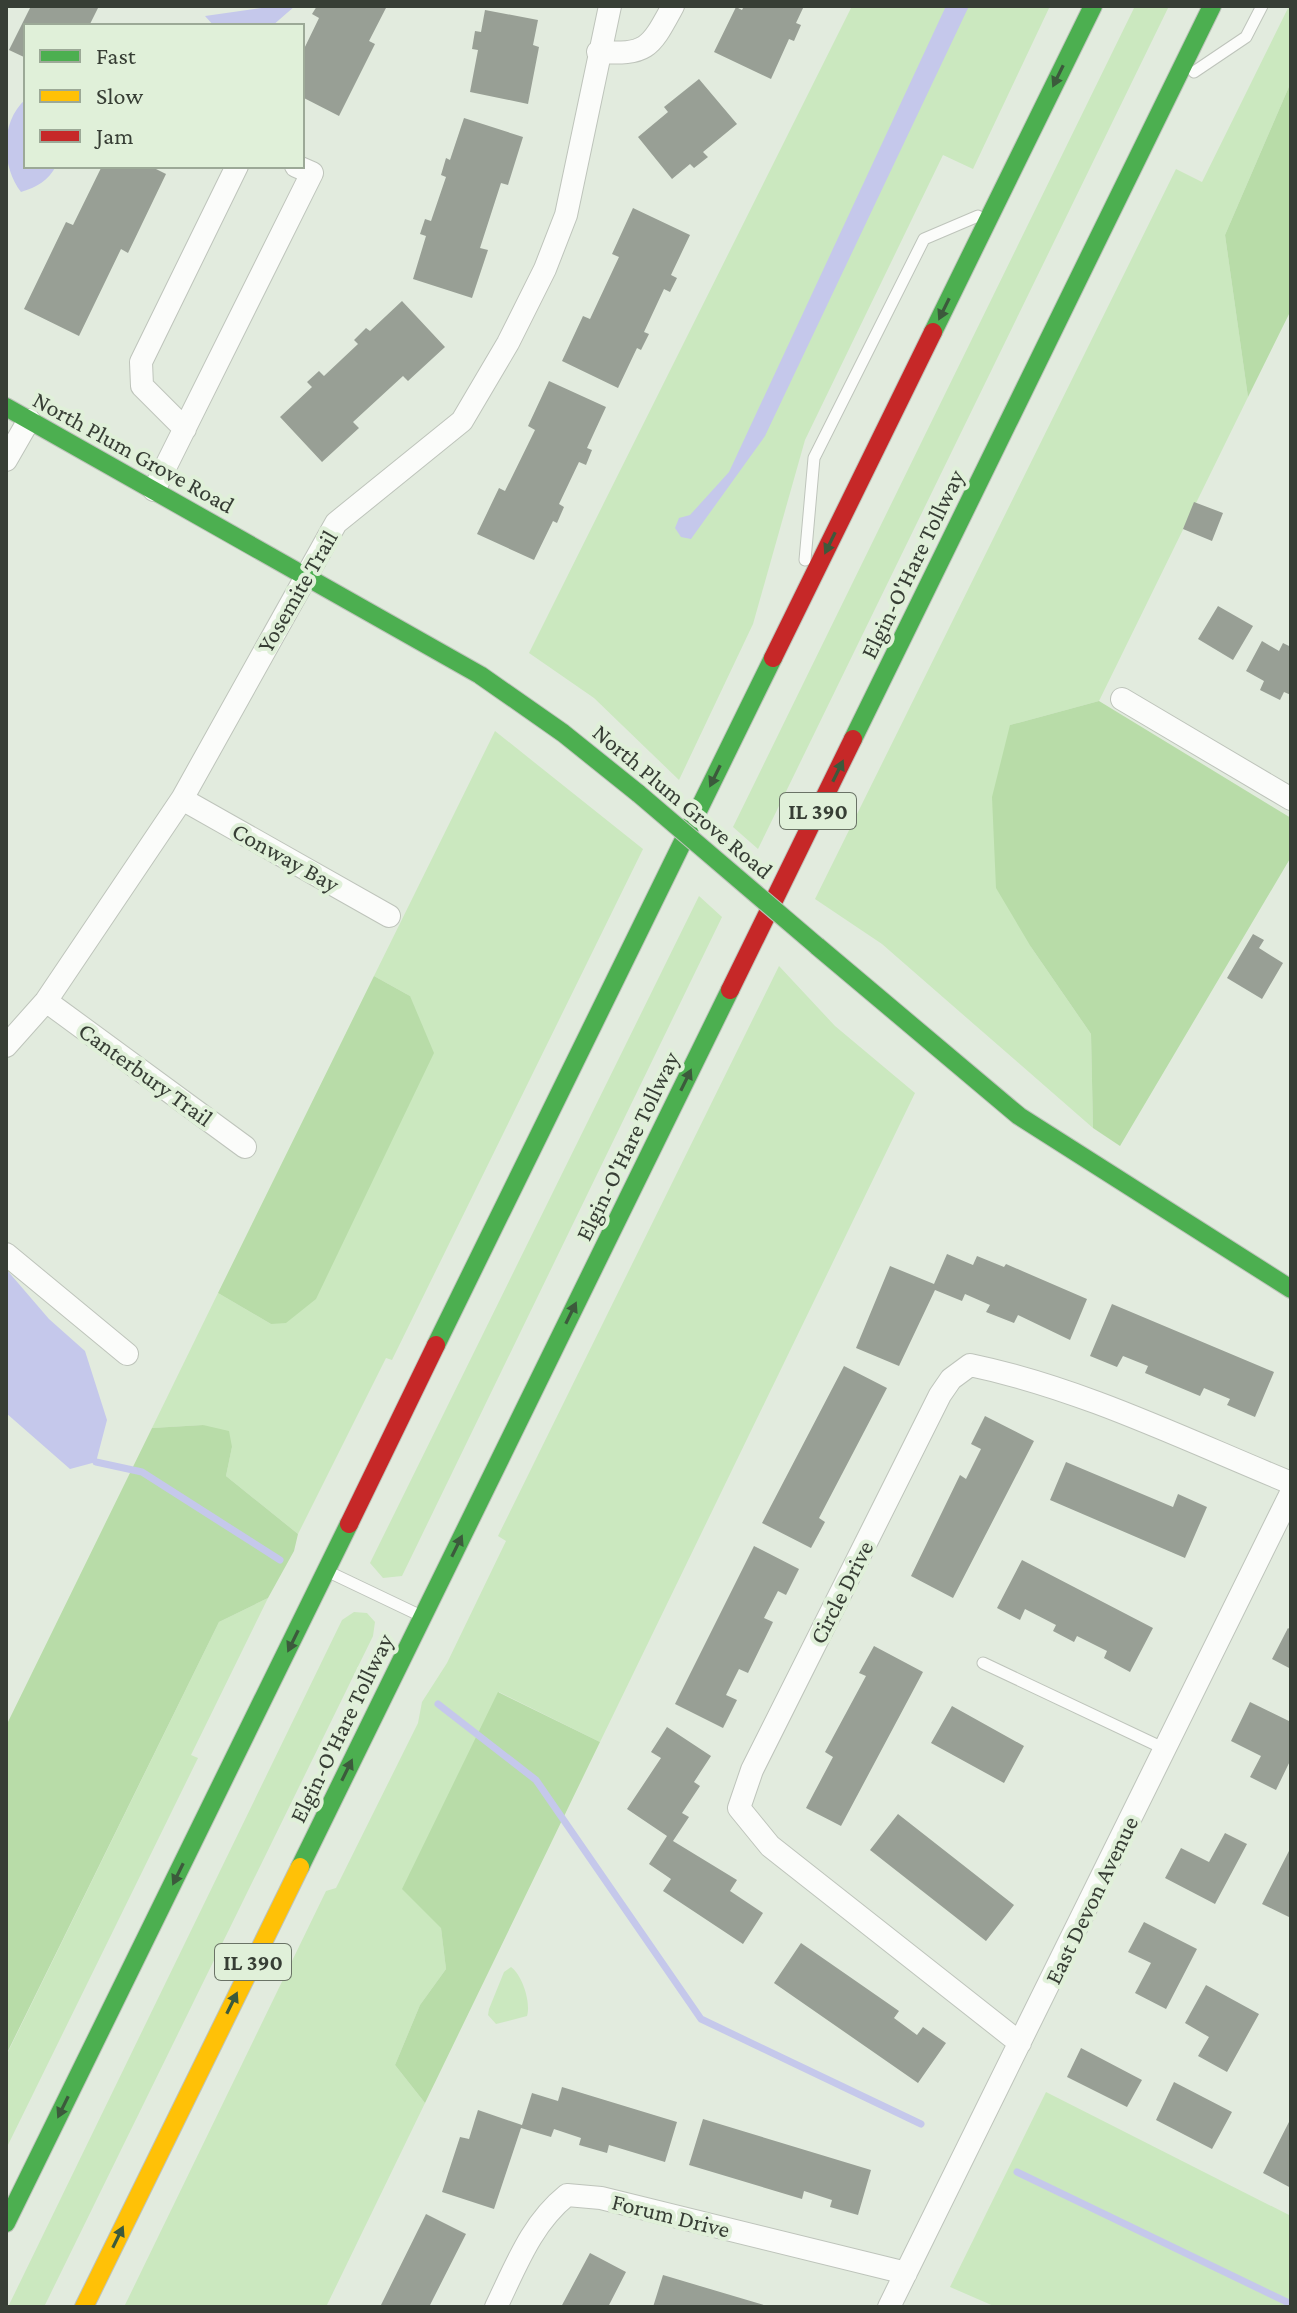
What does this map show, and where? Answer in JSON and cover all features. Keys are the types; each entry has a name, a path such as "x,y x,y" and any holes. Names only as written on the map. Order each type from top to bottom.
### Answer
{"main road":[{"path":"6,2223 1093,6"},
{"name":"Elgin-O'Hare Tollway","path":"84,2307 1212,6"},
{"name":"North Plum Grove Road","path":"6,407 480,675 563,733 639,794 1019,1116 1291,1289"}],"street":[{"name":"Yosemite Trail","path":"6,1046 46,1001 182,799 304,575 336,523 462,421 508,343 545,269 566,215 610,6"},
{"path":"598,52 639,52 651,45 673,6"},
{"path":"185,429 142,386 141,362 236,168"},
{"path":"154,490 312,173 301,168"},
{"path":"6,460 29,420"},
{"path":"1122,699 1291,799"},
{"name":"Conway Bay","path":"182,799 389,916"},
{"name":"Canterbury Trail","path":"46,1001 245,1147"},
{"path":"6,1254 127,1354"},
{"name":"Circle Drive","path":"1020,2043 770,1846 739,1808 752,1770 940,1395 951,1379 970,1365 1009,1373 1113,1410 1291,1483"},
{"name":"East Devon Avenue","path":"889,2307 1291,1493"},
{"name":"Forum Drive","path":"496,2307 534,2230 547,2211 567,2195 601,2198 906,2273"}],"lane":[{"path":"1174,86 1246,37 1262,6"},
{"path":"801,600 814,458 924,239 993,209"},
{"path":"327,1571 422,1616"},
{"path":"983,1663 1165,1749"}],"green space":[{"path":"852,6 1050,6 973,169 943,155 805,440 753,624 679,780 594,698 529,653"},
{"path":"1135,6 1169,6 758,849 733,827"},
{"path":"1289,6 1291,82 1225,235 1248,397 1099,701 1010,725 1031,947 1091,1034 1093,1128 882,944 815,899 1176,169 1202,182"},
{"path":"1291,82 1291,310 1248,397 1225,235"},
{"path":"1099,701 1291,818 1291,857 1120,1146 1093,1128 1091,1034 1031,947 996,888 992,797 1010,725"},
{"path":"495,731 643,849 392,1360 386,1358 298,1534 226,1476 232,1447 203,1425 152,1428 218,1293 271,1324 410,996 374,976"},
{"path":"699,896 722,917 402,1576 383,1578 370,1563"},
{"path":"779,966 835,1026 915,1093 600,1742 499,1692 441,1928 446,1969 420,2005 395,2065 425,2103 326,2307 124,2307 326,1891 336,1888 418,1723 422,1702 447,1663 506,1541 498,1536"},
{"path":"374,976 410,996 434,1053 316,1299 286,1323 271,1324 218,1293"},
{"path":"203,1425 229,1431 232,1447 226,1476 298,1534 294,1551 268,1598 219,1622 6,2055 6,1726 152,1428"},
{"path":"268,1598 191,1755 198,1758 6,2149 6,2056 219,1622"},
{"path":"354,1612 367,1613 375,1622 373,1636 44,2307 8,2307 342,1620"},
{"path":"498,1692 600,1742 425,2103 395,2065 420,2005 446,1969 441,1928 402,1889"},
{"path":"511,1967 525,1990 527,2016 496,2024 488,2015 489,2009 504,1972"},
{"path":"1046,2092 1291,2216 1291,2307 996,2307 950,2287"}],"water":[{"path":"295,6 274,24 212,24 205,16"},
{"path":"946,6 969,6 765,436 691,539 681,537 675,528 679,518 690,515 729,472"},
{"path":"24,101 24,168 55,168 42,183 21,192 10,170 6,144 11,119"},
{"path":"6,1269 49,1319 85,1351 107,1420 96,1462 70,1469 6,1413"}],"building":[{"path":"31,6 99,6 90,24 24,24 24,57 9,50"},
{"path":"317,6 387,6 369,41 375,44 339,116 304,98 304,49 319,18 312,14"},
{"path":"744,6 804,6 796,23 801,25 794,41 789,39 771,79 714,52 736,7 742,10"},
{"path":"485,10 538,20 533,45 539,47 528,104 470,92 478,50 472,49 475,31 481,32"},
{"path":"699,79 737,124 703,152 708,157 694,168 690,164 672,179 638,137 668,112 664,107"},
{"path":"464,118 523,137 508,185 501,183 480,248 488,250 472,298 413,279 426,236 420,234 425,219 431,221 446,177 441,175 446,158 450,160"},
{"path":"101,168 154,168 166,174 128,253 121,249 79,336 24,309 66,222 73,225"},
{"path":"633,208 690,235 671,275 677,278 670,292 664,289 644,332 649,334 641,350 637,348 618,388 562,361 583,316 590,319 619,257 612,254"},
{"path":"402,301 445,347 408,381 403,376 353,422 359,428 322,462 280,417 312,387 307,382 319,371 324,376 358,344 354,340 366,328 370,331"},
{"path":"549,381 606,407 587,448 592,450 586,465 579,462 559,504 564,507 557,523 553,521 534,560 477,534 499,488 505,491 535,430 528,426"},
{"path":"1194,502 1223,513 1212,541 1183,529"},
{"path":"1218,606 1253,626 1233,660 1198,639"},
{"path":"1262,641 1279,651 1283,643 1291,647 1291,695 1284,692 1280,700 1260,690 1264,681 1246,671"},
{"path":"1253,934 1264,940 1259,948 1283,963 1262,999 1227,978"},
{"path":"947,1254 973,1265 977,1256 1004,1267 1006,1264 1087,1299 1070,1340 1018,1315 1014,1323 986,1312 990,1305 965,1294 962,1301 935,1290 899,1366 856,1348 890,1266 934,1284"},
{"path":"1112,1304 1274,1372 1255,1417 1227,1405 1230,1399 1204,1388 1200,1396 1145,1373 1148,1366 1123,1356 1117,1367 1090,1356"},
{"path":"844,1366 887,1388 819,1518 825,1522 811,1548 762,1523"},
{"path":"985,1416 1034,1441 953,1598 911,1576 960,1475 966,1479 981,1449 971,1444"},
{"path":"1066,1462 1173,1507 1178,1494 1207,1507 1185,1558 1050,1500"},
{"path":"754,1546 799,1569 786,1595 778,1591 764,1618 773,1622 748,1673 739,1669 726,1695 737,1700 723,1728 675,1704"},
{"path":"1022,1560 1153,1628 1130,1672 1104,1658 1107,1651 1077,1636 1074,1642 1053,1631 1056,1625 1025,1609 1020,1620 997,1608"},
{"path":"1288,1628 1291,1630 1291,1669 1272,1659"},
{"path":"874,1646 923,1672 841,1826 806,1808 833,1757 825,1752 866,1676 859,1673"},
{"path":"1250,1702 1291,1722 1291,1759 1276,1790 1250,1777 1261,1756 1231,1741"},
{"path":"952,1706 1024,1746 1004,1783 931,1743"},
{"path":"667,1727 711,1756 694,1782 700,1786 682,1813 689,1817 673,1841 737,1880 730,1891 763,1913 743,1944 663,1891 671,1879 649,1864 667,1836 627,1809 661,1758 651,1752"},
{"path":"898,1814 1014,1905 986,1941 870,1850"},
{"path":"1225,1833 1247,1844 1215,1904 1165,1878 1181,1848 1209,1862"},
{"path":"1291,1847 1291,1918 1262,1904"},
{"path":"1144,1922 1197,1949 1166,2009 1135,1993 1151,1963 1128,1952"},
{"path":"801,1943 899,2011 894,2018 917,2035 923,2027 946,2043 918,2083 774,1983"},
{"path":"1206,1985 1259,2014 1227,2072 1198,2056 1209,2037 1185,2023"},
{"path":"1081,2048 1142,2080 1127,2107 1067,2077"},
{"path":"1174,2082 1232,2112 1212,2149 1156,2120"},
{"path":"562,2087 677,2122 665,2162 609,2145 607,2153 579,2145 581,2138 554,2129 551,2137 521,2128 494,2209 442,2192 460,2137 469,2139 478,2110 522,2125 532,2093 558,2101"},
{"path":"1291,2118 1291,2188 1263,2173"},
{"path":"703,2119 871,2170 858,2215 830,2207 832,2200 804,2191 802,2199 689,2165"},
{"path":"426,2214 466,2234 429,2307 380,2307"},
{"path":"590,2253 626,2272 608,2307 561,2307"},
{"path":"663,2275 767,2306 767,2307 653,2307"}],"waterway":[{"path":"96,1462 142,1472 280,1560"},
{"path":"438,1704 536,1780 701,2019 921,2124"},
{"path":"1017,2172 1291,2304"}],"traffic: fast":[{"path":"933,332 1093,6"},
{"path":"853,739 1212,6"},
{"path":"6,407 480,675 563,733 639,794"},
{"path":"436,1345 773,658"},
{"path":"639,794 817,946"},
{"path":"817,946 1019,1116 1291,1289"},
{"path":"300,1867 730,990"},
{"path":"6,2223 349,1524"}],"traffic: slow":[{"path":"84,2307 300,1867"}],"traffic: jam":[{"path":"773,658 933,332"},
{"path":"730,990 853,739"},
{"path":"349,1524 436,1345"}]}
